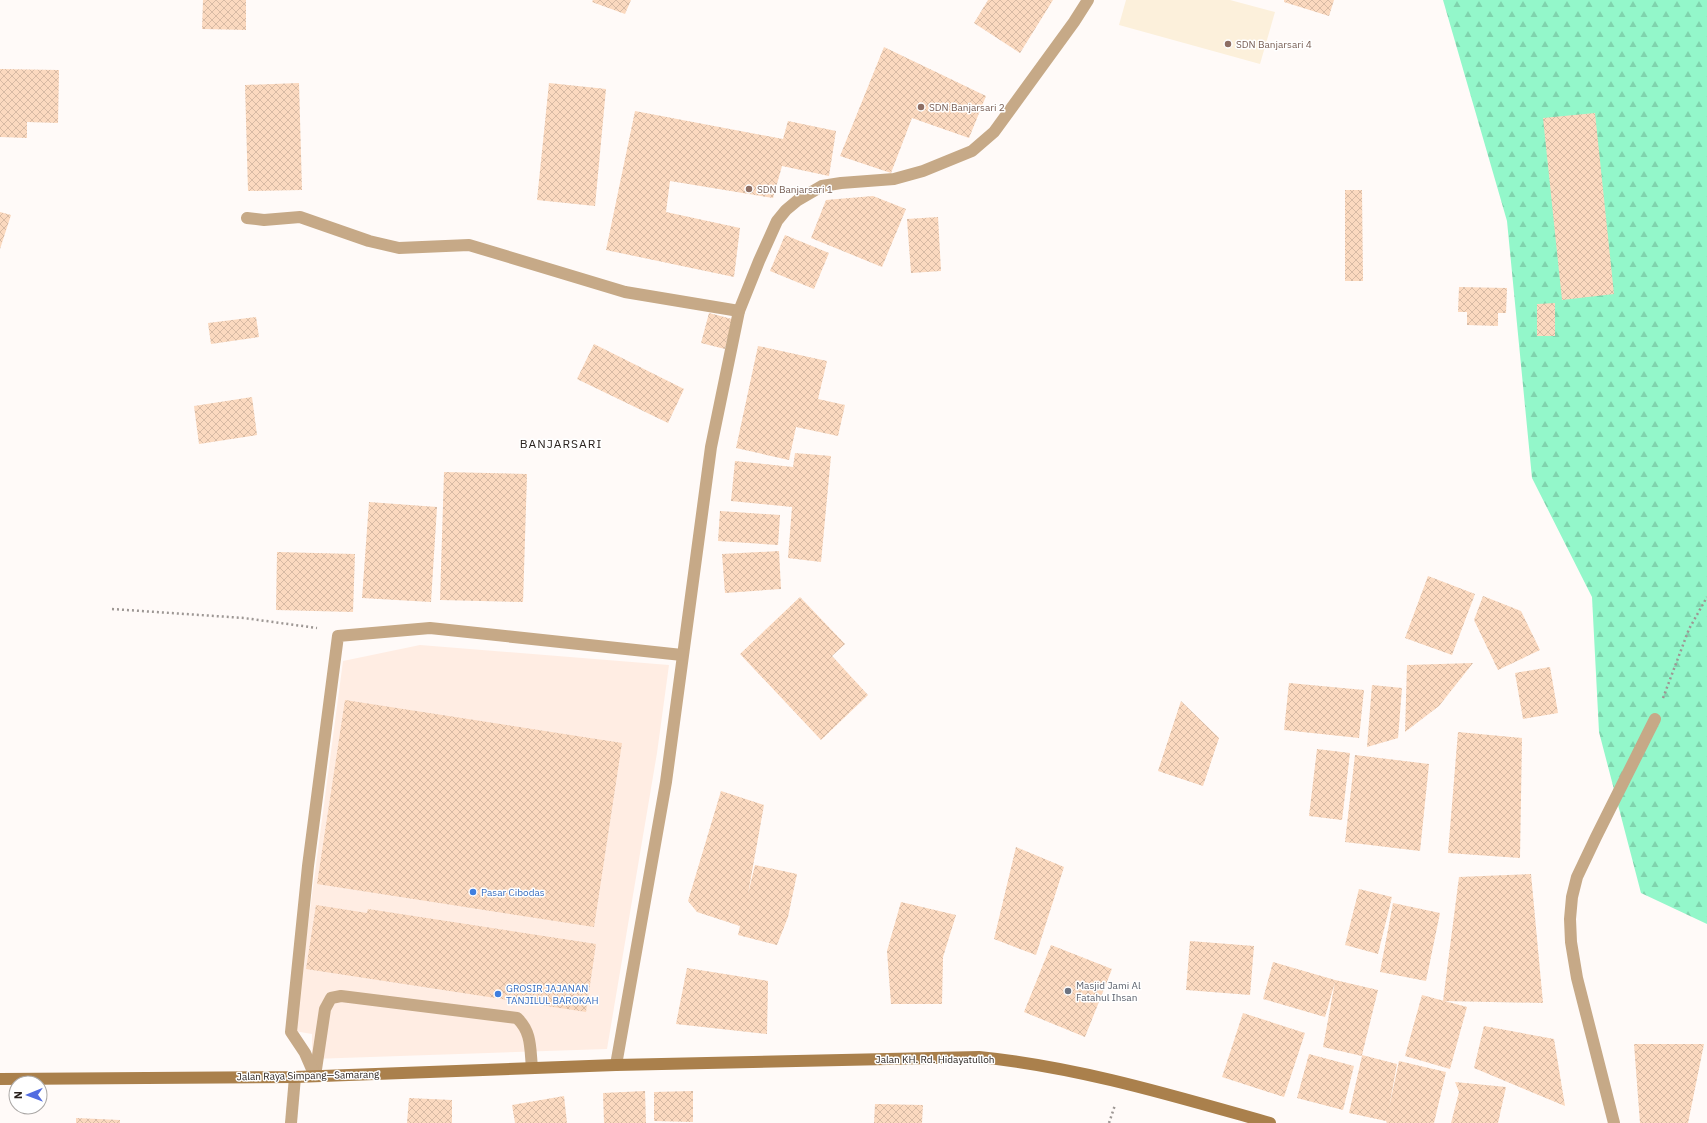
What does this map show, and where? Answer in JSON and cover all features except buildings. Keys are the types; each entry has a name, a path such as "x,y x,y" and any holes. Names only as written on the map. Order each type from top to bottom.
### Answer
{"main road":[{"name":"Jalan KH. Rd. Hidayatulloh","path":"616,1065 979,1057 1019,1061 1122,1082 1270,1123"},
{"name":"Jalan Raya Simpang—Samarang","path":"0,1079 295,1077 616,1065"}],"street":[{"path":"616,1065 666,782 711,447 739,312 777,221 786,210 798,200 822,186 894,179 923,171 972,151 994,132 1074,22 1088,0"},
{"path":"247,218 264,220 300,217 369,241 398,248 469,245 625,292 739,312"},
{"path":"315,1076 305,1053 291,1032 308,866 338,636 430,628 682,655"},
{"path":"1614,1123 1578,978 1571,942 1570,920 1572,897 1577,877 1592,844 1655,719"},
{"path":"315,1076 325,1009 331,998 341,996 517,1018 524,1024 529,1035 532,1068"},
{"path":"291,1123 295,1077"}],"path":[{"path":"1655,719 1689,629 1707,598"},
{"path":"112,609 244,618 320,628 338,636"}],"shaded area":[{"name":"SDN Banjarsari 4","path":"1126,0 1230,0 1275,12 1260,64 1119,25"},
{"name":"Pasar Cibodas","path":"420,645 669,665 657,753 607,1049 312,1059 312,1034 294,1031 343,661"}],"green space":[{"path":"1443,0 1707,0 1707,924 1641,893 1599,732 1592,597 1532,478 1507,221"}],"place":[{"name":"SDN Banjarsari 4","path":"1228,44"},
{"name":"SDN Banjarsari 2","path":"921,107"},
{"name":"SDN Banjarsari 1","path":"749,189"},
{"name":"Pasar Cibodas","path":"473,892"},
{"name":"Masjid Jami Al Fatahul Ihsan","path":"1068,991"},
{"name":"GROSIR JAJANAN TANJILUL BAROKAH","path":"498,994"}],"district":[{"name":"BANJARSARI","path":"561,444"}]}
